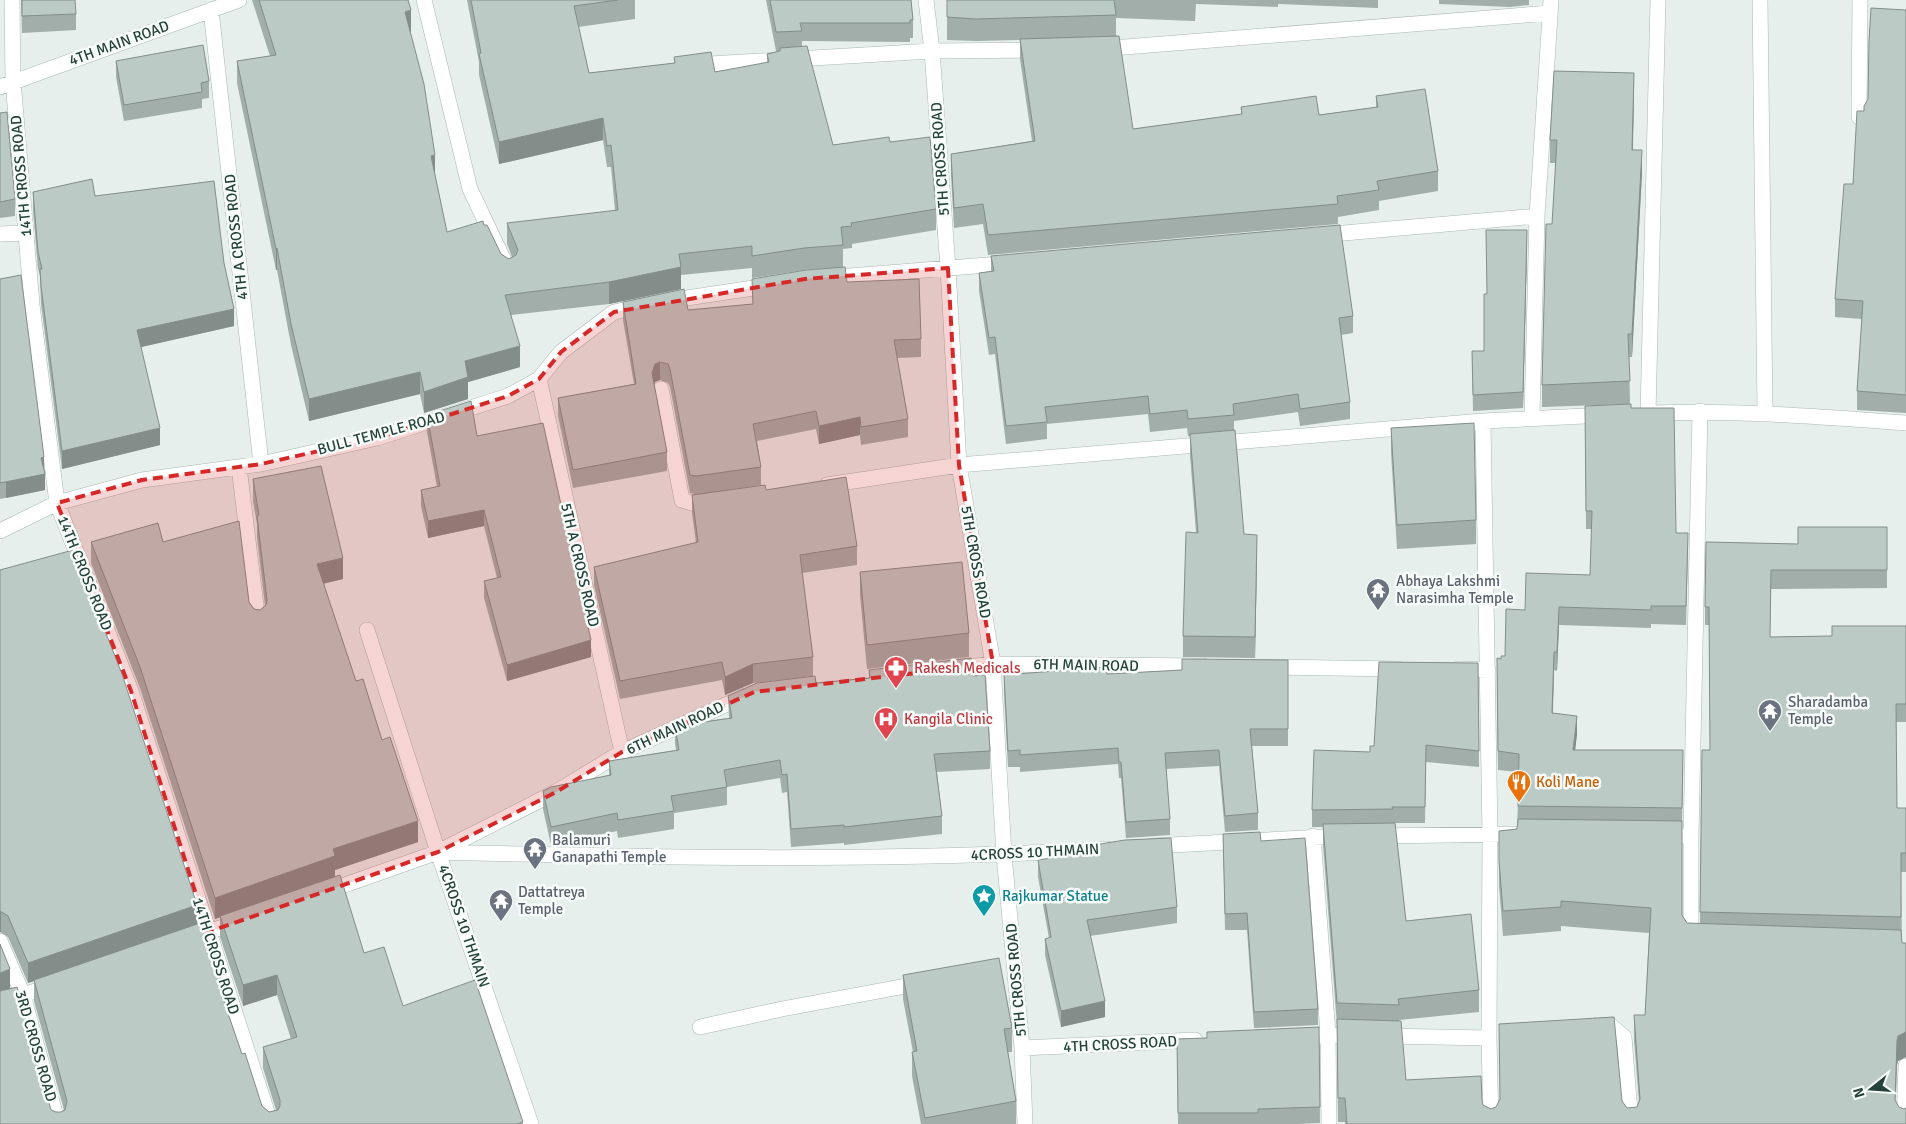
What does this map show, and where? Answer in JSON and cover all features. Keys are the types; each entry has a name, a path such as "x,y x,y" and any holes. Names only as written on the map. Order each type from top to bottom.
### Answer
{"street":[{"name":"14TH CROSS ROAD","path":"12,0 6,84 26,234 32,305 57,503 132,691 271,1124"},
{"name":"4TH MAIN ROAD","path":"6,84 239,0"},
{"path":"424,0 470,189 509,272"},
{"name":"5TH CROSS ROAD","path":"926,0 932,51 948,268 959,465 993,664 1009,967 1022,1048 1025,1124"},
{"path":"1648,414 1658,0"},
{"path":"1760,0 1765,413"},
{"path":"1859,117 1860,0"},
{"path":"1084,50 1551,7 1537,216 1532,417"},
{"name":"4TH A CROSS ROAD","path":"211,10 261,464"},
{"path":"674,66 932,51 1055,50"},
{"path":"1311,236 1537,216"},
{"path":"0,234 26,234"},
{"path":"814,279 1026,262"},
{"name":"BULL TEMPLE ROAD","path":"0,531 57,503 142,480 261,464 377,438 508,396 539,378 560,352 614,312 671,300 785,282"},
{"name":"5TH A CROSS ROAD","path":"539,378 622,752"},
{"path":"661,389 682,500 695,504 724,500"},
{"path":"1700,411 1691,836 1691,939 1710,939"},
{"path":"812,487 959,465 1532,417 1700,411 1765,413 1906,424"},
{"path":"1483,421 1490,834 1489,1034 1491,1124"},
{"path":"239,467 258,622"},
{"path":"367,630 438,852"},
{"name":"6TH MAIN ROAD","path":"935,670 993,664 1220,667"},
{"path":"1250,667 1408,669"},
{"path":"1448,669 1488,670"},
{"name":"6TH MAIN ROAD","path":"309,897 438,852 556,792 622,752 754,692 763,691"},
{"name":"4CROSS 10 THMAIN","path":"531,1124 438,852 639,858 1004,855 1313,836 1538,834"},
{"path":"1643,835 1691,836"},
{"path":"1313,836 1328,1034 1329,1124"},
{"path":"171,945 254,916"},
{"name":"3RD CROSS ROAD","path":"0,941 23,996 58,1124"},
{"path":"0,1003 69,980"},
{"path":"700,1027 782,1009 937,980"},
{"path":"1582,1026 1610,1025 1624,1037 1631,1124"},
{"path":"1279,1036 1328,1034 1489,1034 1508,1028"},
{"name":"4TH CROSS ROAD","path":"1022,1048 1210,1040"},
{"path":"1904,1124 1906,1066"}],"highlighted area":[{"path":"948,268 959,465 993,664 754,692 622,752 556,792 438,852 208,932 131,691 57,503 142,480 261,464 377,438 508,396 539,379 561,352 614,312 805,279"}],"building":[{"path":"22,0 75,0 76,14 22,16"},
{"path":"259,0 408,0 411,10 405,12 424,84 435,155 431,156 447,232 483,221 484,225 487,225 501,254 509,259 516,255 518,250 507,223 618,210 611,145 607,146 603,118 499,142 479,54 481,53 471,0 618,0 574,6 589,73 675,63 674,57 711,52 715,72 769,62 767,54 780,51 780,48 807,46 833,145 889,137 890,142 930,137 936,209 851,223 852,226 841,227 843,245 804,248 752,256 752,246 679,254 681,267 609,282 505,295 520,346 465,361 468,377 424,392 420,372 309,399 291,324 277,248 237,61 276,55"},
{"path":"770,0 911,0 913,20 910,20 910,23 800,23 802,31 776,32"},
{"path":"947,0 1114,0 1116,15 976,19 947,17"},
{"path":"1871,8 1906,10 1906,395 1857,391 1863,301 1835,299 1844,184 1853,184 1857,111 1864,111 1864,106 1868,99"},
{"path":"1119,36 1133,129 1242,114 1241,107 1316,96 1319,115 1378,107 1376,96 1425,89 1438,171 1377,181 1379,190 1337,196 1338,204 988,235 983,204 954,208 951,154 1035,141 1020,39"},
{"path":"203,45 209,81 201,83 202,92 124,105 116,61"},
{"path":"1554,71 1634,73 1632,150 1642,150 1632,334 1628,334 1630,381 1542,385 1546,224 1552,224 1557,140 1550,140"},
{"path":"7,112 15,199 0,202 0,113"},
{"path":"92,179 95,196 214,181 224,263 234,309 137,330 160,428 62,451 41,286 40,269 42,269 38,252 33,192"},
{"path":"1340,225 1353,316 1339,318 1350,402 1300,409 1298,394 1233,404 1234,415 1188,419 1187,410 1150,414 1148,396 1045,407 1047,422 1006,426 995,337 989,338 979,273 994,271 991,256"},
{"path":"1486,230 1527,230 1523,392 1473,395 1472,351 1484,351 1484,294 1487,294"},
{"path":"845,267 847,282 919,279 921,339 894,340 908,419 861,427 860,417 819,426 816,411 753,424 761,467 696,476 690,475 670,369 668,364 660,362 655,364 652,373 667,452 573,470 558,398 636,384 623,302 684,289 688,310 753,304 752,279 806,270"},
{"path":"21,275 44,457 41,458 45,474 0,483 0,279"},
{"path":"471,401 477,436 543,423 591,640 507,665 484,581 501,577 484,510 428,521 421,490 440,486 427,415"},
{"path":"1631,404 1631,408 1674,408 1676,533 1688,533 1686,606 1651,606 1651,610 1559,607 1557,652 1554,652 1552,713 1577,716 1573,750 1683,750 1682,808 1518,806 1519,754 1498,751 1497,658 1501,659 1501,656 1505,656 1506,609 1525,610 1526,573 1590,575 1592,511 1586,511 1585,406"},
{"path":"1474,423 1476,520 1397,525 1391,428"},
{"path":"1235,430 1244,534 1257,535 1255,637 1183,636 1186,532 1198,533 1190,434"},
{"path":"321,466 343,558 317,564 356,681 363,679 382,740 390,737 418,821 333,849 335,856 215,898 140,667 91,542 158,523 163,542 239,521 249,602 254,609 260,610 266,605 267,600 257,516 259,515 253,479"},
{"path":"846,477 857,546 800,555 813,657 753,664 725,677 722,662 620,681 594,567 698,542 692,495 765,485 766,490"},
{"path":"1798,527 1887,527 1887,570 1771,570 1770,637 1832,636 1832,626 1906,626 1906,704 1896,704 1897,808 1906,808 1906,853 1901,853 1901,917 1700,912 1702,750 1710,750 1709,607 1705,607 1706,542 1798,544"},
{"path":"73,550 122,674 197,905 28,963 8,916 0,911 0,570"},
{"path":"962,562 969,633 867,645 860,572"},
{"path":"971,658 973,676 985,675 990,751 934,754 942,816 844,827 844,825 791,829 787,774 782,775 780,760 724,770 727,787 671,796 674,811 618,820 617,813 551,827 543,791 551,787 611,775 609,761 679,750 675,726 732,718 728,696 757,683 815,676 816,683 870,678 869,670"},
{"path":"1182,659 1288,660 1288,729 1250,729 1258,813 1225,816 1219,750 1165,753 1170,819 1126,822 1118,748 1020,755 1020,750 1008,751 1004,675 1106,667 1107,674 1182,670"},
{"path":"1379,662 1478,663 1479,751 1426,745 1425,807 1312,810 1314,750 1370,752 1370,746 1374,746"},
{"path":"1518,819 1682,821 1682,915 1687,923 1901,930 1902,943 1906,943 1906,1032 1898,1036 1897,1041 1895,1100 1899,1107 1906,1108 1906,1124 1347,1124 1345,1098 1338,1098 1337,1019 1401,1021 1406,1080 1481,1076 1483,1105 1491,1109 1496,1107 1500,1099 1499,1024 1614,1017 1622,1101 1627,1108 1637,1107 1640,1099 1634,1015 1645,1015 1651,908 1561,901 1561,907 1503,911 1499,831 1517,829"},
{"path":"1395,823 1406,921 1471,914 1479,990 1398,999 1399,1005 1337,1003 1323,824"},
{"path":"1260,832 1261,841 1305,838 1318,1009 1254,1012 1247,913 1225,914 1223,834"},
{"path":"1171,838 1177,907 1087,920 1105,1001 1061,1011 1045,939 1051,937 1038,860 1089,852 1088,846 1125,840"},
{"path":"340,875 364,953 384,947 403,1006 475,980 523,1122 517,1124 0,1124 0,991 17,987 51,1110 61,1112 65,1110 67,1101 34,980 203,922 226,995 222,996 242,1054 245,1053 262,1106 269,1112 278,1110 280,1100 263,1047 297,1037 277,975 243,985 220,916"},
{"path":"0,944 10,969 0,973"},
{"path":"999,958 1012,1028 1004,1029 1016,1101 925,1118 912,1052 917,1051 903,975"},
{"path":"1319,1027 1320,1107 1258,1109 1258,1113 1178,1113 1177,1039 1207,1038 1207,1032"}],"place":[{"name":"Abhaya Lakshmi Narasimha Temple","path":"1378,611"},
{"name":"Rakesh Medicals","path":"896,689"},
{"name":"Sharadamba Temple","path":"1770,732"},
{"name":"Kangila Clinic","path":"886,740"},
{"name":"Koli Mane","path":"1519,803"},
{"name":"Balamuri Ganapathi Temple","path":"535,870"},
{"name":"Rajkumar Statue","path":"984,917"},
{"name":"Dattatreya Temple","path":"501,922"}]}
